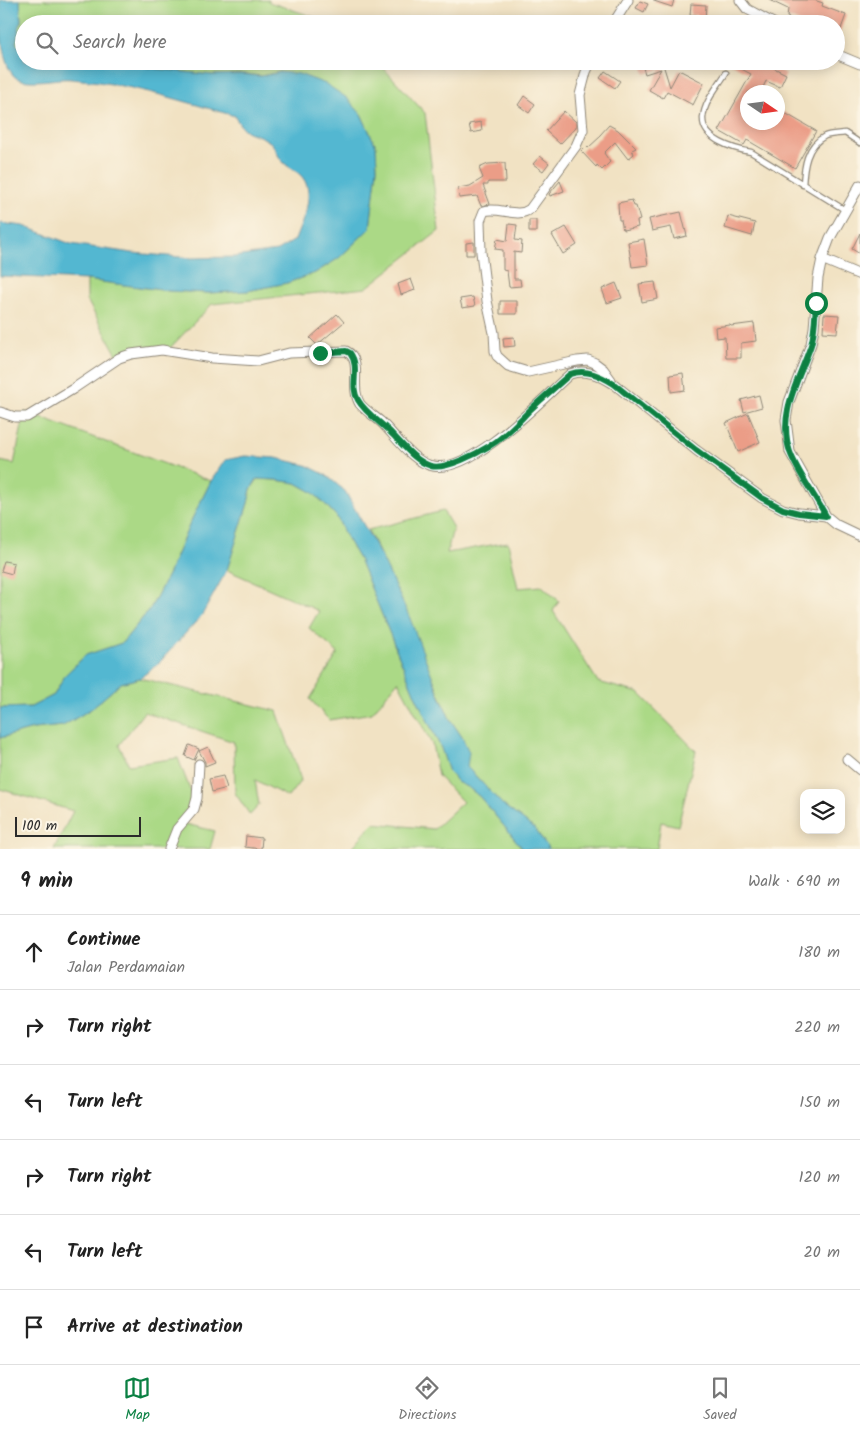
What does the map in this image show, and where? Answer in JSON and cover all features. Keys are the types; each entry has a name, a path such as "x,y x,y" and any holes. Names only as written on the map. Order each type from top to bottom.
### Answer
{"street":[{"path":"619,15 628,0"},
{"path":"740,0 749,4 763,15"},
{"path":"845,58 860,64"},
{"path":"587,70 580,95 583,130 576,146 544,189 535,205 525,213 487,209 484,211 480,221 481,252 488,310 494,333 495,351 500,360 508,366 528,372 588,360 603,369 614,384"},
{"path":"860,187 830,238 822,259 818,278 811,344 789,402 786,420 790,452 826,516 837,525 860,536"},
{"path":"822,259 860,275"},
{"path":"0,412 14,417 27,416 73,389 119,358 131,354 162,350 204,357 258,361 289,353 346,351 350,353 355,361 355,389 356,397 360,404 418,459 432,466 442,467 462,460 491,445 570,374 589,372 614,384 696,450 762,498 783,509 826,516"},
{"path":"847,759 860,770"},
{"path":"169,849 177,829 194,809 199,764"}],"lane":[{"path":"726,72 706,108 703,118 704,128 714,139 736,149 750,152 845,210"},
{"path":"804,185 804,165 814,145 826,136 845,133 860,143"}],"green space":[{"path":"20,0 269,0 269,2 308,15 21,15"},
{"path":"168,70 385,70 425,113 439,231 366,288 212,304 169,349 117,355 87,300 87,280 169,291 208,293 247,291 287,283 315,273 339,258 370,228 377,168 376,146 361,114 280,72 261,76 243,74 212,75"},
{"path":"25,412 211,481 191,521 169,573 150,609 122,643 86,655 66,674 54,695 31,707 0,708 0,461 14,464"},
{"path":"258,479 296,483 312,492 337,517 360,561 415,695 441,748 449,772 457,782 469,788 480,797 523,849 351,849 373,823 434,829 463,802 438,776 432,744 398,681 372,713 329,720 310,699 338,653 309,628 319,611 227,570 251,489"},
{"path":"443,511 453,528 447,553 508,542 518,588 542,586 559,601 553,611 598,682 639,693 696,751 678,826 661,822 657,849 549,849 535,829 503,805 467,767 462,737 450,719 409,616 368,530"},
{"path":"140,678 277,711 301,780 288,797 255,780 259,805 250,815 235,793 234,742 144,712 119,745 129,765 178,758 195,803 181,823 215,831 210,849 54,849 73,811 0,789 0,738 33,729 63,726 91,709 121,683"}],"water":[{"path":"0,0 20,0 21,15 15,15 15,70 168,70 212,75 243,74 261,76 280,72 299,74 326,84 347,98 361,114 376,146 377,168 370,228 339,258 315,273 287,283 247,291 208,293 169,291 87,280 0,276 0,223 24,226 71,244 132,253 192,258 234,257 277,251 295,240 304,218 308,201 307,185 303,178 282,161 272,144 245,130 235,116 151,92 112,84 66,79 21,80 15,77 6,62 1,29"},
{"path":"245,456 276,458 306,465 326,475 345,491 383,560 409,616 450,719 469,752 467,767 503,805 535,829 549,849 523,849 480,797 469,788 457,782 449,772 441,748 415,695 360,561 337,517 312,492 296,483 257,479 251,489 227,570 202,615 158,664 140,678 121,683 91,709 63,726 33,729 0,738 0,708 31,707 54,695 66,674 86,655 122,643 150,609 169,573 191,521 211,481 225,460"}],"building":[{"path":"654,0 674,0 672,7"},
{"path":"769,0 814,0 823,3 822,6 846,15 845,18 845,15 787,15 788,9"},
{"path":"640,1 648,4 644,12 636,8"},
{"path":"691,4 706,5 705,15 690,15"},
{"path":"644,70 658,70 645,74"},
{"path":"660,70 665,70 670,87 679,70 704,83 693,105 667,91 663,98 649,90"},
{"path":"743,70 778,70 786,74 781,85 766,81 764,85 745,85 751,74"},
{"path":"605,71 620,81 615,88 600,78"},
{"path":"740,94 740,130 785,130 785,113 816,131 795,168 747,140 744,145 719,131"},
{"path":"524,96 535,104 529,113 518,105"},
{"path":"564,111 576,122 576,127 560,144 546,131"},
{"path":"481,122 482,131 471,133 469,124"},
{"path":"609,125 618,130 636,148 632,150 634,154 628,159 615,142 604,153 610,162 602,170 597,165 596,167 581,151 586,146 588,148 601,136"},
{"path":"540,156 549,163 543,171 533,164"},
{"path":"505,163 506,182 488,182 488,185 483,185 490,204 481,206 477,196 459,198 458,188 470,186 483,178 479,168 488,164"},
{"path":"560,181 564,191 550,196 549,194"},
{"path":"632,200 640,220 637,221 638,227 623,230 621,220 619,220 618,203"},
{"path":"681,212 687,236 674,239 671,227 652,231 649,219"},
{"path":"728,216 755,223 752,236 725,228"},
{"path":"529,220 536,220 536,232 529,232"},
{"path":"509,224 517,225 515,240 522,241 521,253 514,252 514,279 520,279 521,286 509,287 507,271 503,270 503,250 495,249 497,239 507,241"},
{"path":"566,227 577,245 563,254 552,235"},
{"path":"860,233 860,254 852,249"},
{"path":"644,239 648,265 632,267 628,242"},
{"path":"474,242 474,255 466,255 466,243"},
{"path":"411,279 415,290 401,295 398,284"},
{"path":"655,282 658,299 642,302 639,284"},
{"path":"616,283 622,298 607,303 602,289"},
{"path":"473,297 475,306 462,308 460,299"},
{"path":"500,301 517,301 517,314 500,314"},
{"path":"337,314 344,322 317,345 310,338"},
{"path":"824,314 839,315 837,333 823,332"},
{"path":"754,323 756,341 741,343 741,358 726,358 725,337 716,338 715,327"},
{"path":"514,337 515,346 504,347 503,338"},
{"path":"683,373 685,390 671,392 670,375"},
{"path":"759,395 762,407 744,412 741,400"},
{"path":"748,413 760,442 738,452 726,423"},
{"path":"4,561 14,563 12,574 1,571"},
{"path":"189,745 199,749 194,760 185,756"},
{"path":"208,747 215,762 205,766 199,751"},
{"path":"223,776 227,788 212,792 209,779"},
{"path":"246,836 262,838 261,849 245,847"}],"route":[{"path":"320,353 346,351 353,356 356,366 356,397 360,404 408,450 423,462 432,466 442,467 455,463 491,445 570,374 589,372 614,384 696,450 762,498 783,509 826,516 790,452 786,420 789,402 811,344 816,303"}]}
